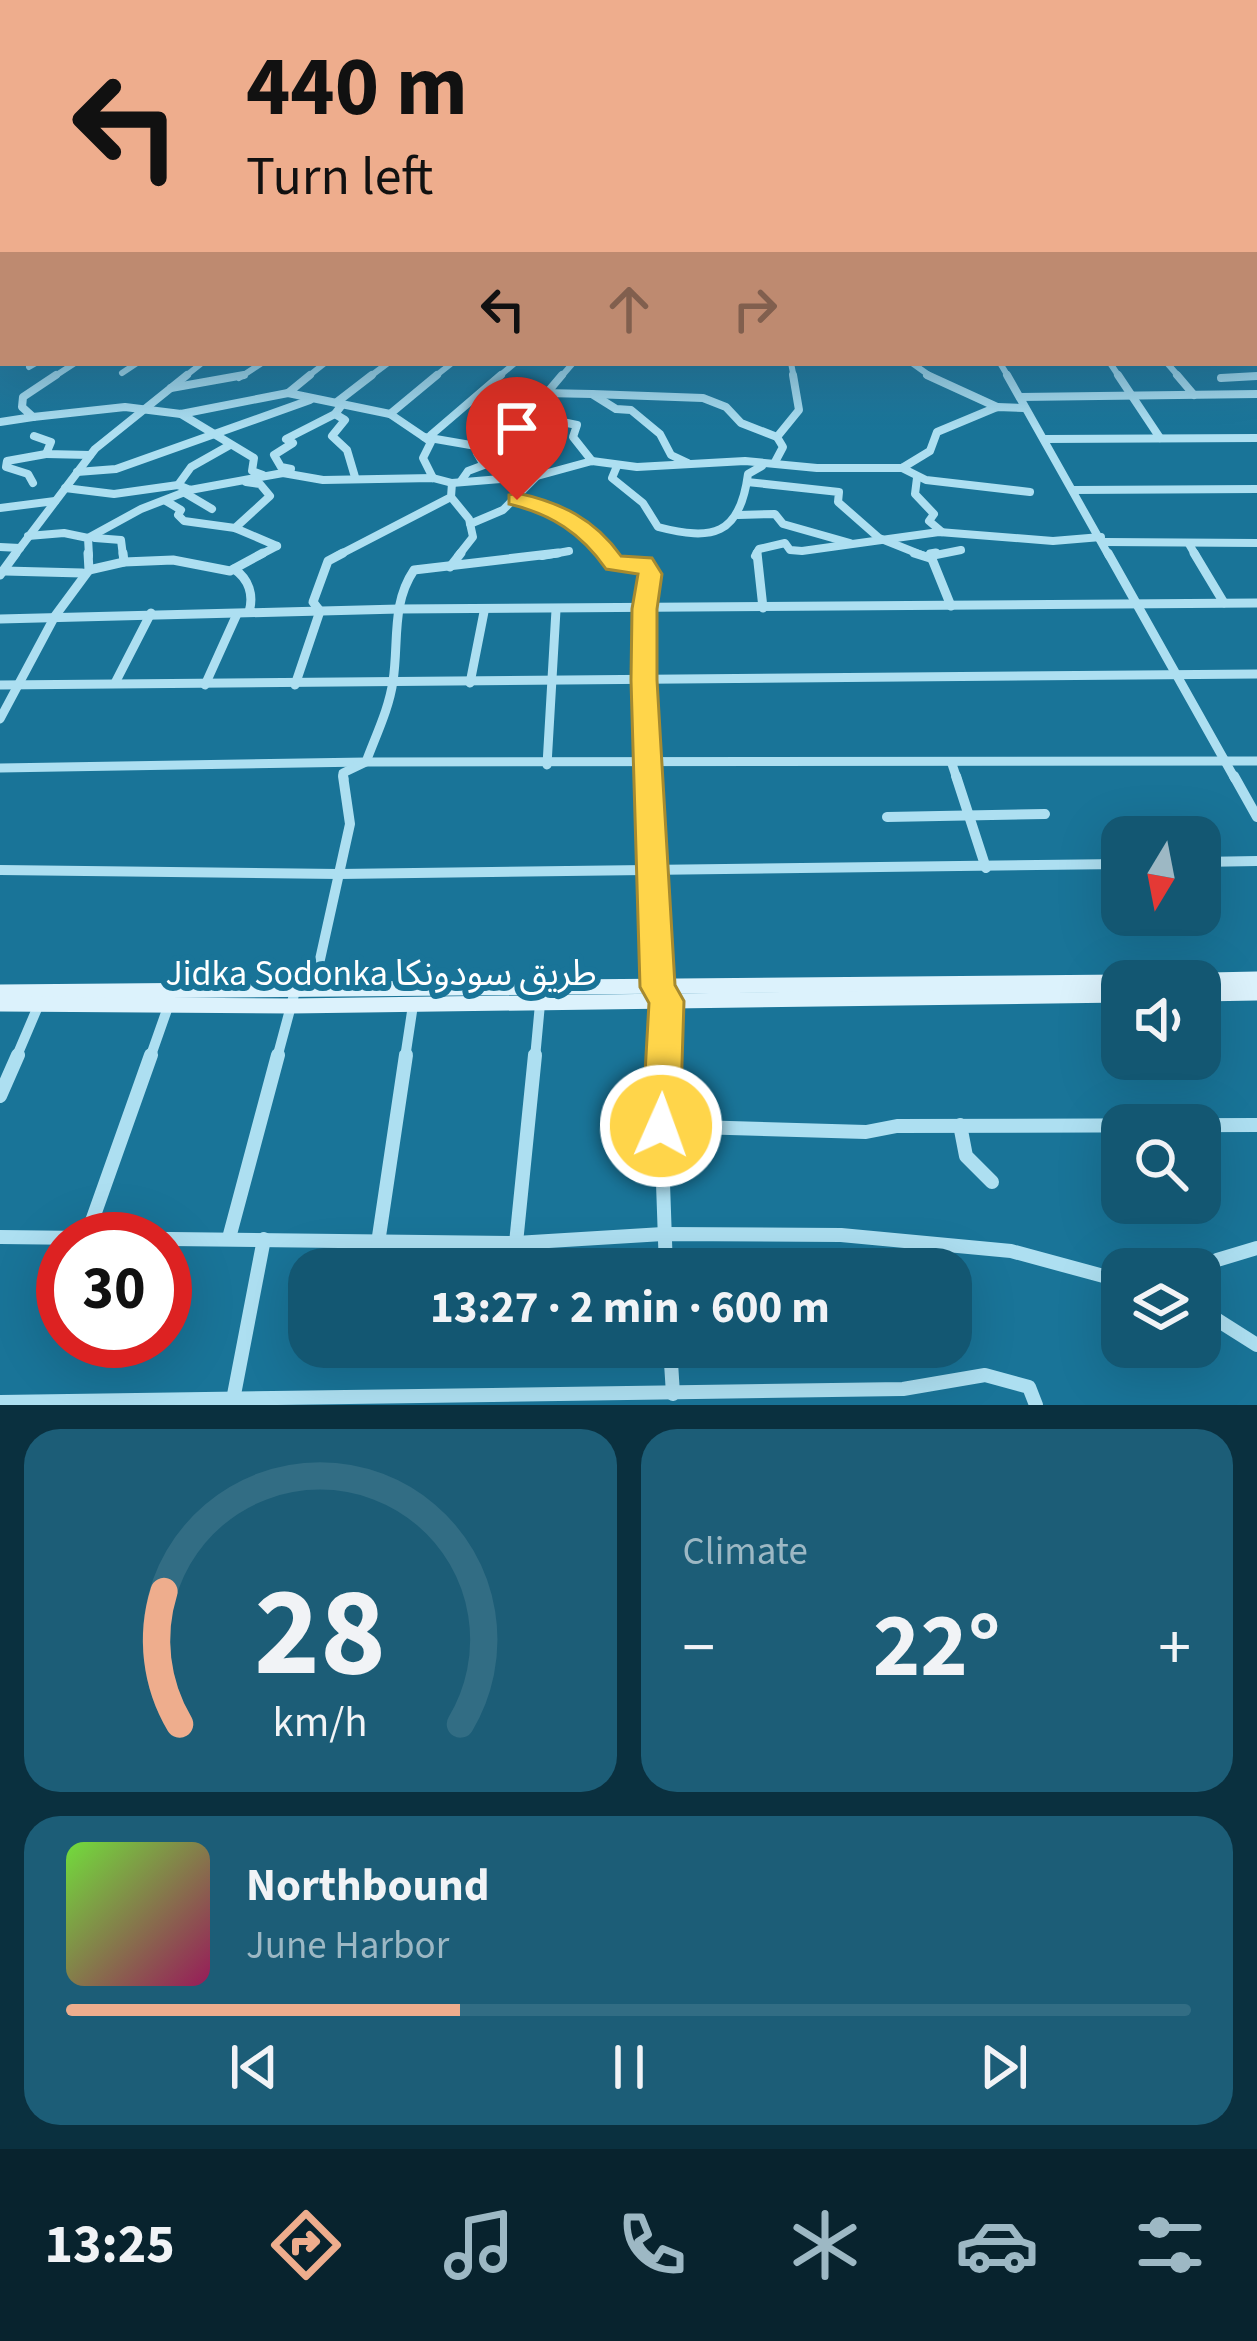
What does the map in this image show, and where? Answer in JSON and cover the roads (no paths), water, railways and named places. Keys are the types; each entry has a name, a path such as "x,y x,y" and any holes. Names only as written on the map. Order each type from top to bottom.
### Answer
{"main road":[{"path":"1221,980 1257,979"},
{"name":"Jidka Sodonka طريق سودونكا","path":"958,991 1101,983"},
{"name":"Jidka Sodonka طريق سودونكا","path":"0,992 293,998 313,991 540,1001 662,994"},
{"name":"Jidka Sodonka طريق سودونكا","path":"0,1004 958,991 1101,994"},
{"path":"1221,994 1257,993"}],"street":[{"path":"33,417 22,407 23,397 70,366"},
{"path":"122,373 132,366"},
{"path":"1,573 90,455 136,412 198,366"},
{"path":"168,388 238,379 258,366"},
{"path":"3,419 125,407 181,414 288,393 321,366"},
{"path":"355,477 347,450 332,436 345,420 337,402 384,366"},
{"path":"390,414 448,366"},
{"path":"428,436 511,366"},
{"path":"320,611 313,602 328,561 451,496 468,471 484,465 477,452 508,439 569,366"},
{"path":"777,437 799,410 792,366"},
{"path":"911,366 997,407 1024,408"},
{"path":"1002,366 1257,817"},
{"path":"1112,366 1160,438"},
{"path":"1170,366 1194,395"},
{"path":"1221,378 1257,376"},
{"path":"544,393 630,392 703,398 726,407 738,422 777,437 783,447 771,462 749,472 747,503 738,515 703,536 664,532 643,503 613,478 617,466"},
{"path":"288,393 338,410 390,414 428,436 482,447"},
{"path":"592,394 616,410 634,411 644,425 660,434 671,455 695,465"},
{"path":"1020,397 1257,394"},
{"path":"77,472 116,469 310,400"},
{"path":"241,483 263,475 293,473 323,480 433,478 457,482 537,476 592,460 617,466 771,462 817,468 902,468 929,452 937,432 997,407"},
{"path":"293,473 274,455 293,443 288,436 338,410"},
{"path":"181,414 254,458 251,471 263,475"},
{"path":"528,415 577,425 573,436 592,460"},
{"path":"34,436 51,442 46,454"},
{"path":"428,436 423,458 433,478"},
{"path":"1045,439 1257,438"},
{"path":"508,439 513,477"},
{"path":"184,490 187,470 230,445"},
{"path":"2,450 9,458"},
{"path":"9,458 90,455"},
{"path":"9,458 6,466 28,474 32,483"},
{"path":"902,468 917,478 1030,492"},
{"path":"470,524 517,500 537,476"},
{"path":"917,478 915,494 934,514 929,521 943,529 939,532"},
{"path":"747,482 839,492 838,502 850,517 882,542 930,558 952,606"},
{"path":"65,488 117,494 148,486 184,490 260,484 270,496 235,528"},
{"path":"1072,490 1257,489"},
{"path":"89,538 184,490"},
{"path":"184,490 212,509"},
{"path":"450,567 471,541 470,524 451,496"},
{"path":"517,500 543,504 586,530 612,555 614,564 644,563 650,574 644,609 644,680 662,994 664,1248"},
{"path":"0,508 55,501"},
{"path":"1,573 86,572 124,562 173,560 192,561 215,572 234,568 277,546 235,528 184,521 178,515 181,510 166,501"},
{"path":"738,515 775,514 779,523 852,544"},
{"path":"267,539 276,527"},
{"path":"763,608 763,578 754,558 759,549 785,543 790,550 802,551 939,532 1053,541 1257,543"},
{"path":"28,536 64,533 121,540 124,562"},
{"path":"0,719 55,616 86,572 89,538"},
{"path":"1189,544 1223,603"},
{"path":"0,547 20,548"},
{"path":"930,558 930,554 962,550"},
{"path":"313,991 350,824 343,773 366,762 392,685 399,609 411,572 512,558 534,560 569,551"},
{"path":"234,568 245,573 253,597 249,611"},
{"path":"0,619 399,609 1257,603"},
{"path":"547,765 556,610"},
{"path":"295,685 320,611"},
{"path":"470,683 484,612"},
{"path":"115,683 151,613"},
{"path":"206,685 237,614"},
{"path":"0,685 1257,674"},
{"path":"0,768 366,762 1257,761"},
{"path":"952,764 986,868"},
{"path":"887,818 1045,814"},
{"path":"1221,862 1257,861"},
{"path":"0,870 339,874 1101,865"},
{"path":"378,1243 415,996"},
{"path":"230,1238 293,998"},
{"path":"516,1243 540,1001"},
{"path":"0,1096 39,1004"},
{"path":"95,1212 170,1004"},
{"path":"661,1126 866,1132 960,1125 1257,1125"},
{"path":"960,1125 967,1156 992,1181"},
{"path":"192,1237 516,1243 664,1234 841,1235 1011,1251 1101,1275"},
{"path":"0,1237 36,1236"},
{"path":"233,1404 264,1239"},
{"path":"1221,1259 1257,1247"},
{"path":"1221,1322 1257,1345"},
{"path":"671,1368 673,1394"},
{"path":"0,1402 233,1404 903,1389 985,1375 1029,1387 1036,1405"}]}
